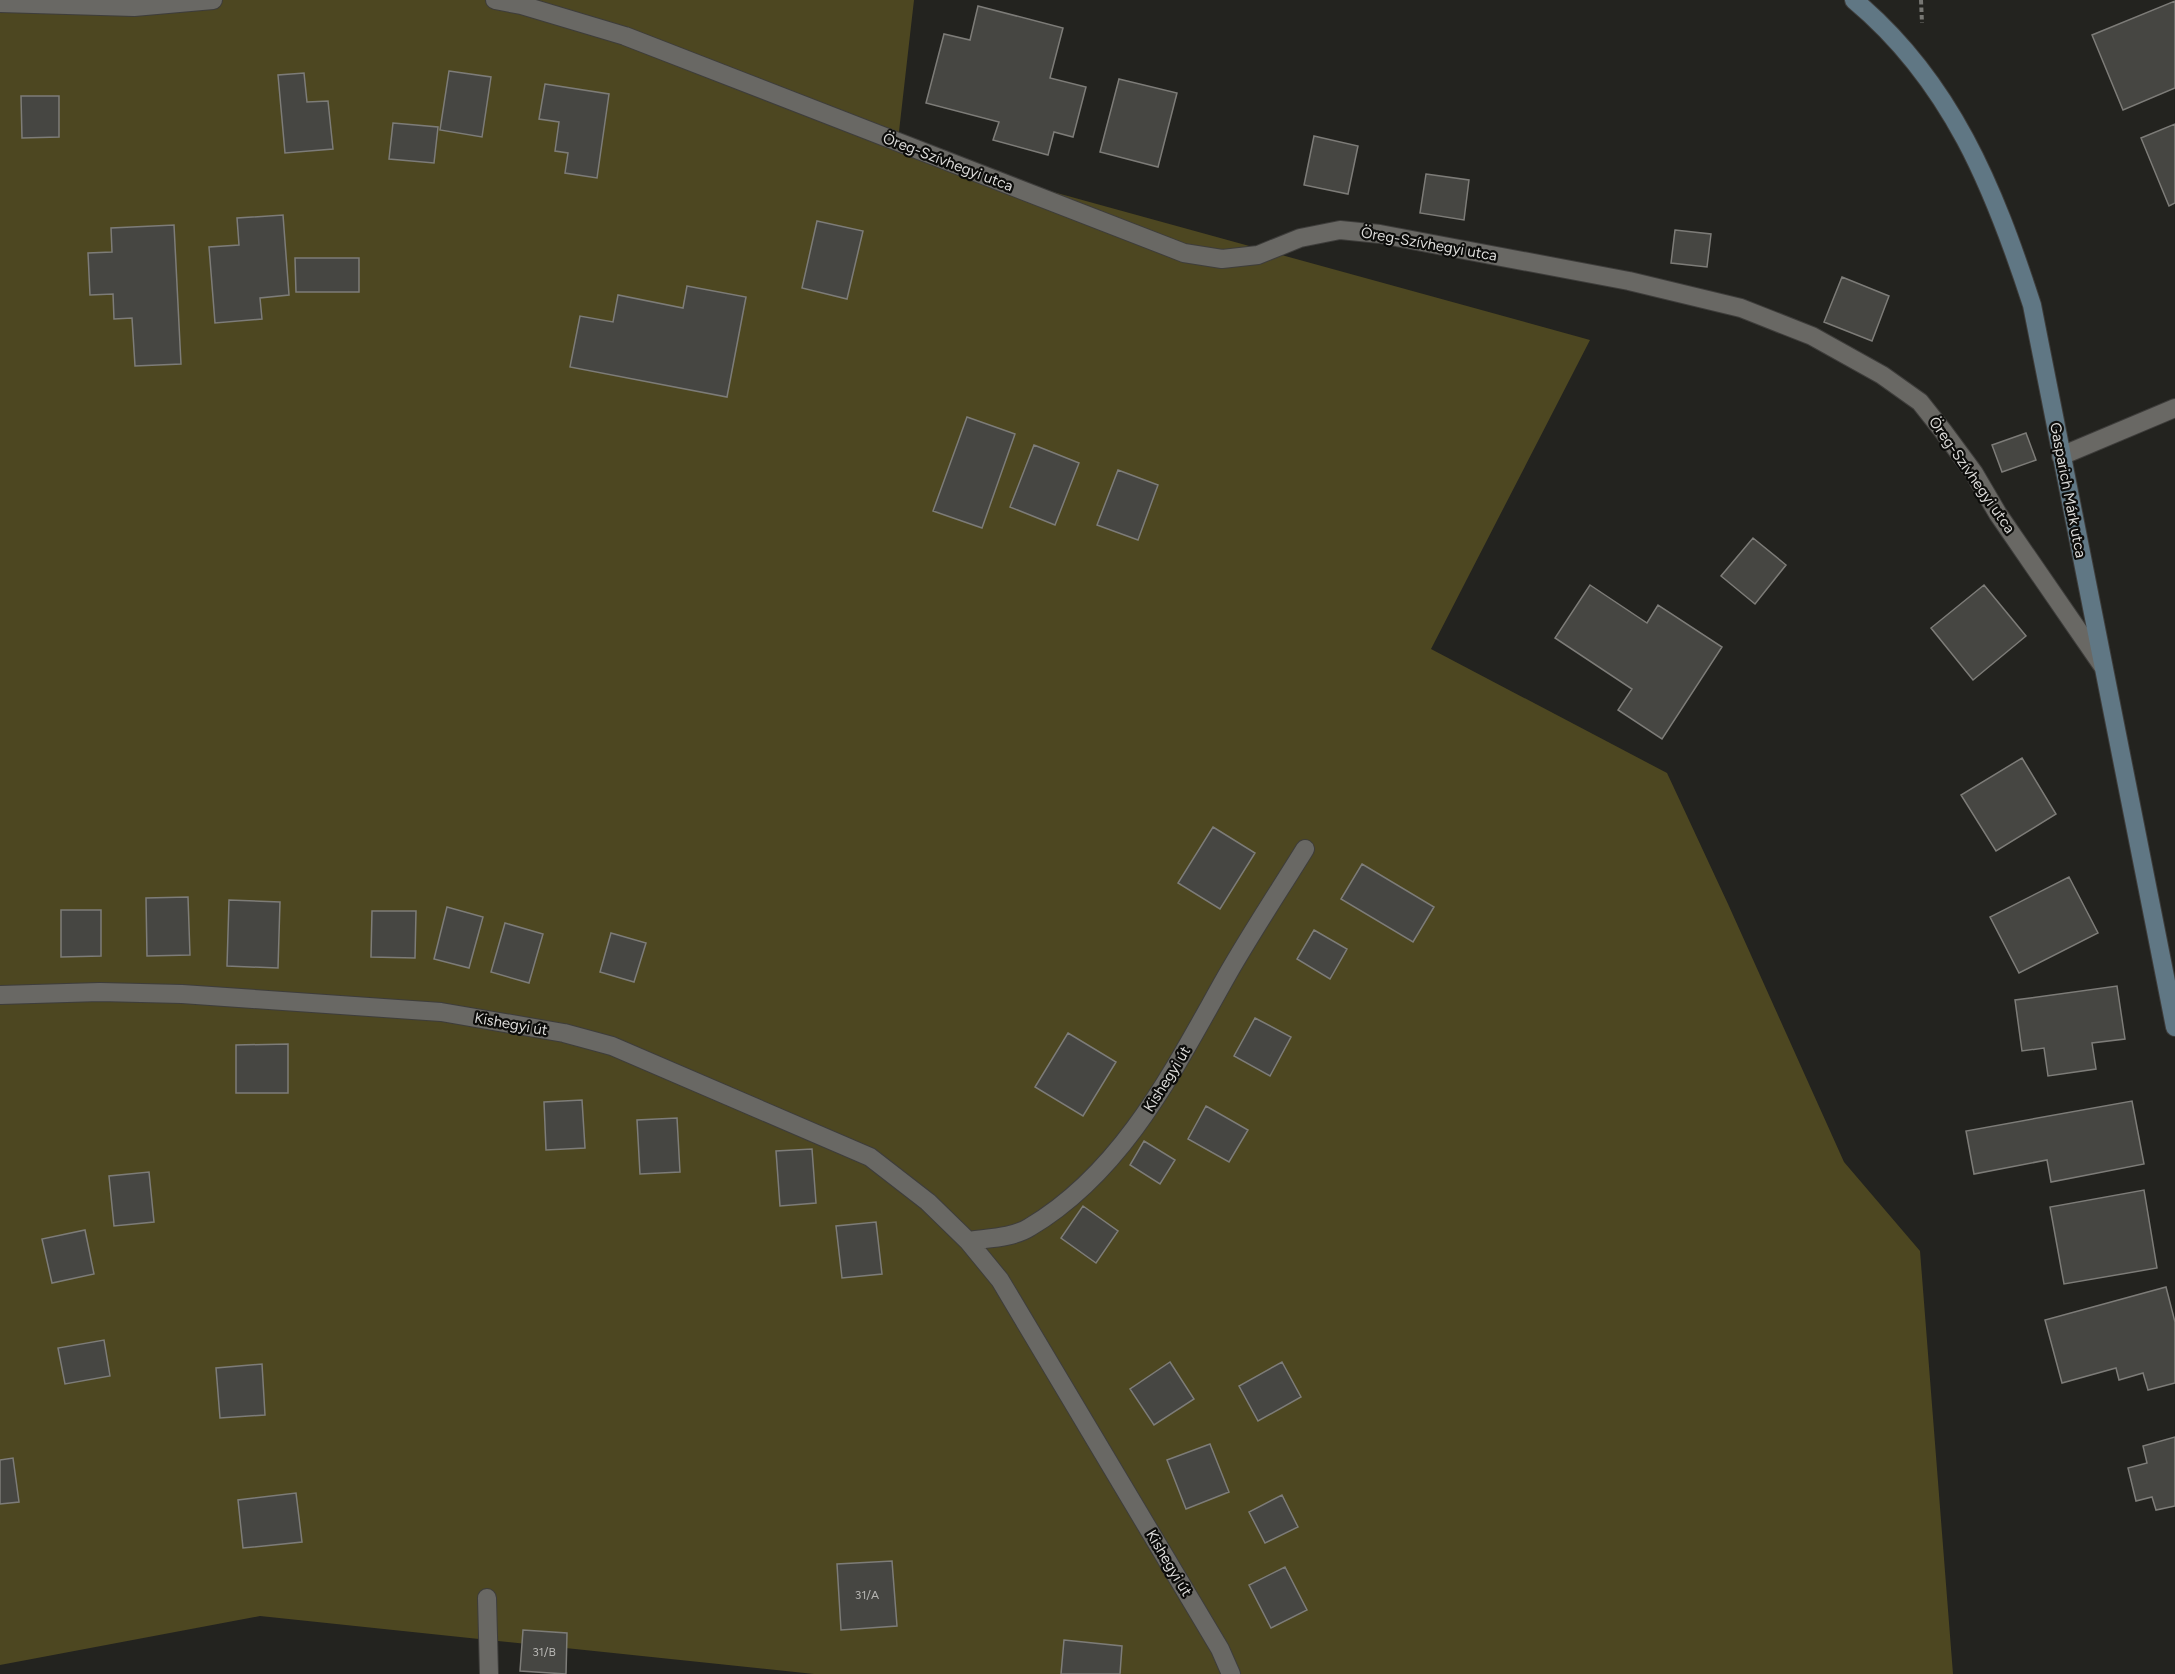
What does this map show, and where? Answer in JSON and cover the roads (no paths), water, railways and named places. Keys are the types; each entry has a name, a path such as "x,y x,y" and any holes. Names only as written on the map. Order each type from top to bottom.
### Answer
{"street":[{"path":"0,3 134,7 213,0"},
{"name":"Öreg-Szívhegyi utca","path":"495,0 521,5 625,36 1184,253 1222,259 1258,255 1300,238 1340,230 1380,234 1629,281 1741,308 1812,336 1882,375 1920,402 1974,473 1998,514 2102,664"},
{"name":"Gasparich Márk utca","path":"1854,0 1875,18 1922,69 1957,122 1984,176 2009,235 2032,305 2175,1027"},
{"path":"2061,456 2175,408"},
{"name":"Kishegyi út","path":"968,1241 999,1237 1028,1229 1083,1189 1133,1132 1181,1059 1228,974 1305,849"},
{"name":"Kishegyi út","path":"0,995 100,992 182,994 429,1011 502,1021 612,1046 870,1157 928,1202 968,1241 1000,1280 1220,1649 1231,1674"},
{"path":"488,1598 489,1674"}]}
